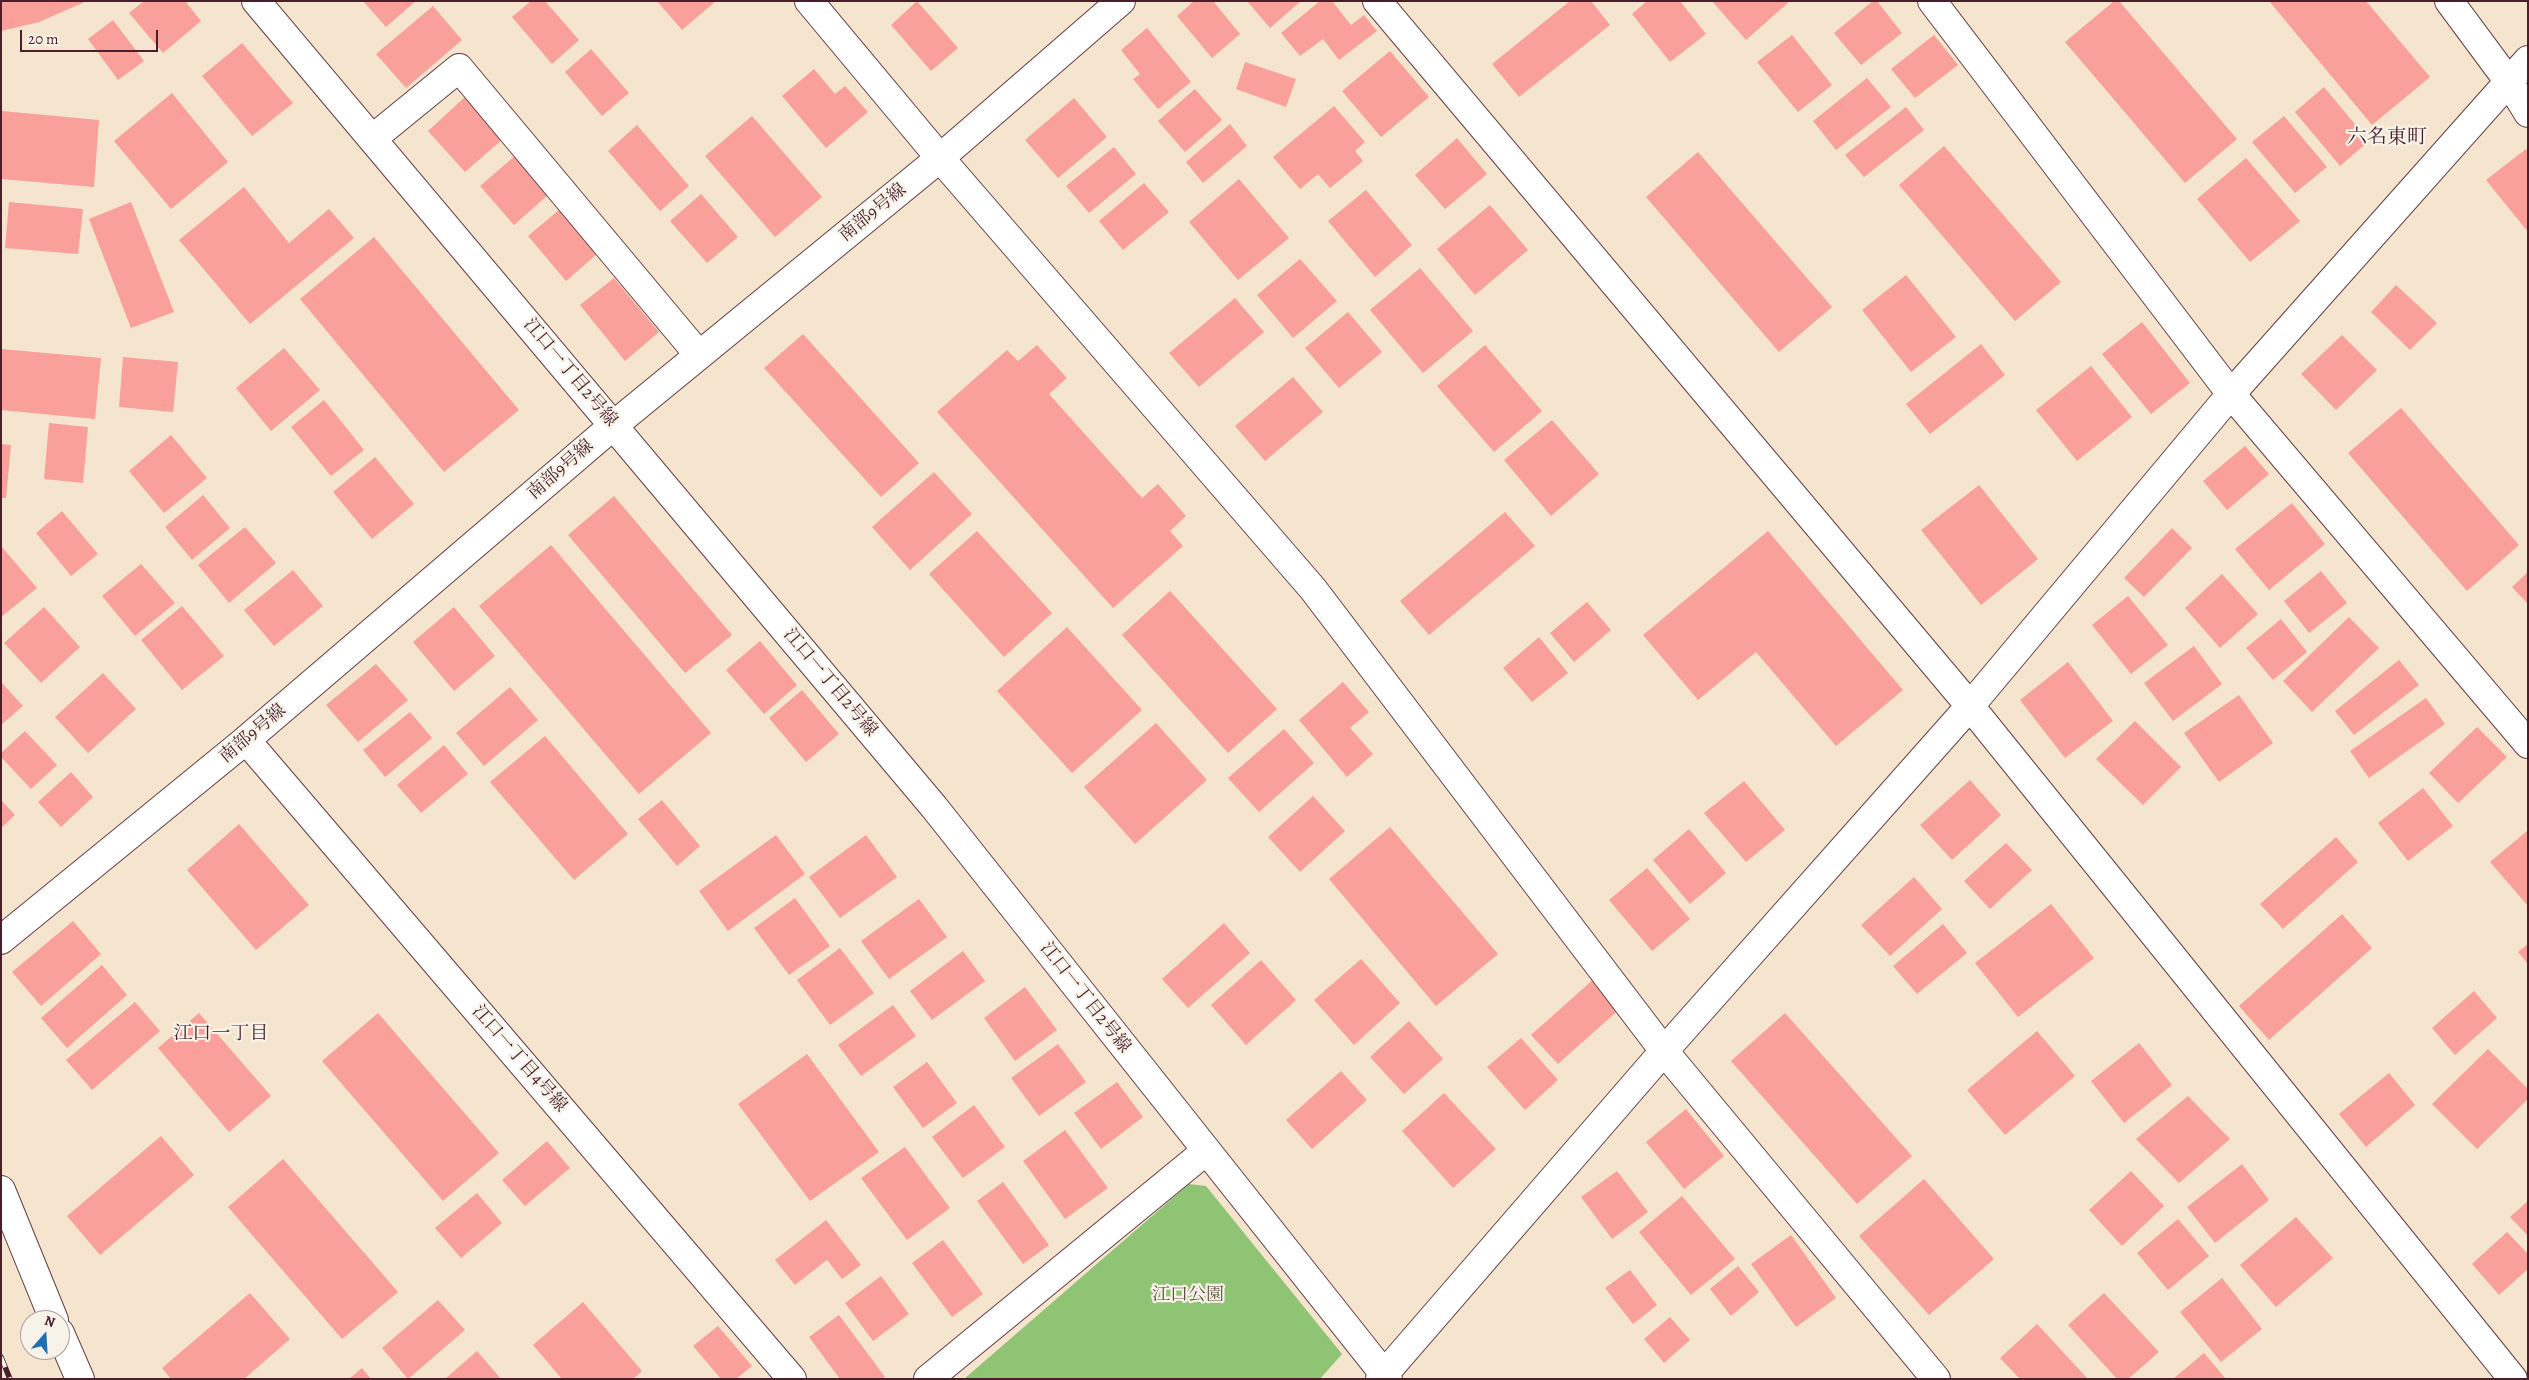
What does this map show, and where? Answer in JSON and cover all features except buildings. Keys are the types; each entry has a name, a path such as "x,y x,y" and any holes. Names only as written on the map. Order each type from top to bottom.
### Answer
{"street":[{"name":"江口一丁目2号線","path":"256,1 934,808 1384,1377"},
{"path":"809,1 940,158 1313,589 1664,1051 1936,1379"},
{"name":"南部9号線","path":"1,940 246,740 614,425 940,158 1121,1"},
{"path":"1377,1 1970,706 2513,1379"},
{"path":"1932,1 2232,394 2528,744"},
{"path":"2449,1 2510,82 2528,114"},
{"path":"1384,1377 1664,1051 1970,706 2232,394 2528,60"},
{"path":"372,139 459,68 699,355"},
{"name":"江口一丁目4号線","path":"246,740 792,1379"},
{"path":"928,1379 1206,1151"},
{"path":"1,1190 50,1310"},
{"path":"70,1356 80,1379"}],"green space":[{"name":"江口公園","path":"1189,1184 1206,1186 1342,1354 1320,1379 964,1379"}],"railway":[{"path":"1,1357 10,1379"}],"district":[{"name":"六名東町","path":"2387,138"},
{"name":"江口一丁目","path":"221,1034"}]}
